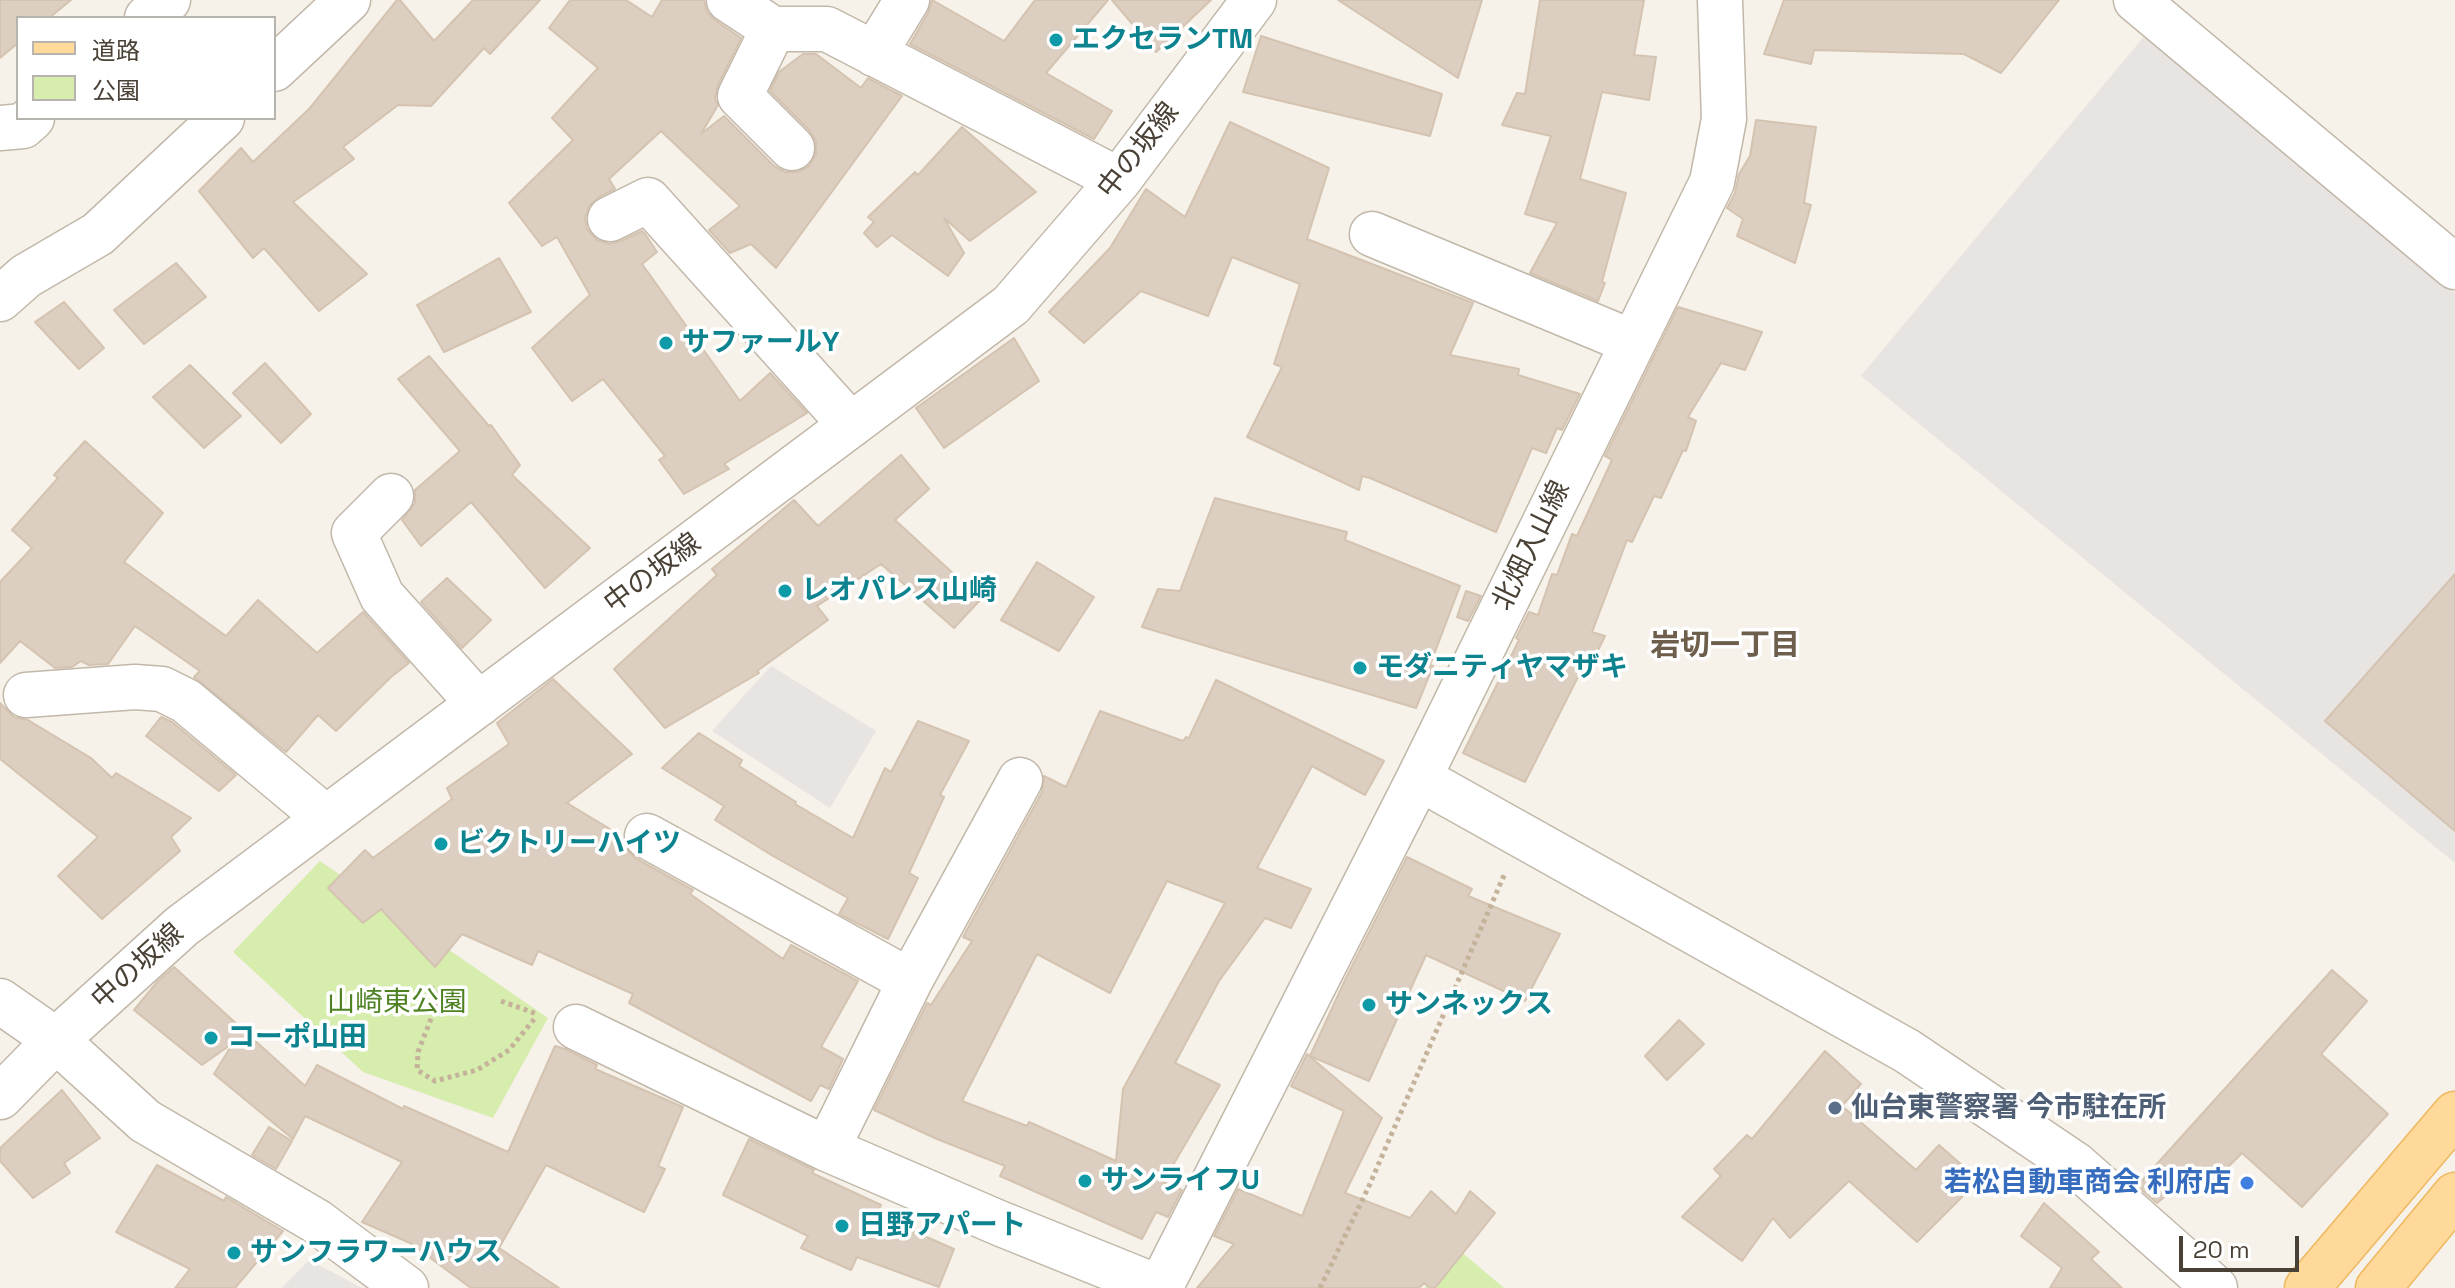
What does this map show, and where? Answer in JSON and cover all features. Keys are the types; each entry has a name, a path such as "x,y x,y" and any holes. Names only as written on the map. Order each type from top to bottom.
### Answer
{"main road":[{"path":"2307,1288 2455,1114"},
{"path":"2378,1288 2455,1195"}],"street":[{"path":"149,16 168,0"},
{"path":"276,67 348,0"},
{"path":"729,0 773,29 827,29 1119,180"},
{"path":"874,54 907,0"},
{"name":"中の坂線","path":"0,1097 56,1040 182,926 1011,305 1119,180 1254,0"},
{"name":"北畑入山線","path":"1160,1288 1419,778 1712,182 1724,119 1720,0"},
{"path":"2136,0 2455,267"},
{"path":"773,29 740,96 792,148"},
{"path":"0,128 23,126 30,120"},
{"path":"0,299 26,276 98,234 220,120"},
{"path":"610,219 648,200 851,425"},
{"path":"1372,234 1632,342"},
{"path":"391,496 354,533 382,596 479,704"},
{"path":"26,695 135,687 162,689 186,701 326,818"},
{"path":"1419,778 1907,1051 2076,1165 2215,1288"},
{"path":"827,1149 910,981 1020,780"},
{"path":"647,836 910,981"},
{"path":"0,1001 56,1040 145,1121 316,1221 406,1288"},
{"path":"557,1020 827,1149 1160,1288"}],"path":[{"path":"1320,1288 1369,1186 1510,862"},
{"path":"430,987 441,993 418,1052 417,1070 435,1081 477,1070 557,1020"}],"green space":[{"name":"山崎東公園","path":"320,861 548,1018 493,1118 363,1072 233,952"},
{"path":"1459,1250 1504,1288 1425,1288"}],"shaded area":[{"path":"2147,33 2455,293 2455,863 1861,376"},
{"path":"771,666 876,731 830,808 712,731"},
{"path":"309,1260 362,1288 282,1288"}],"building":[{"path":"0,0 71,0 51,16 16,16 16,45 0,58"},
{"path":"397,0 434,41 473,0 540,0 490,54 484,48 431,106 398,105 343,147 354,159 293,202 367,274 319,311 264,248 253,258 199,191 241,148 253,162 310,108"},
{"path":"570,0 626,0 652,17 662,0 704,0 707,12 741,38 718,85 715,99 718,105 701,134 724,116 774,166 785,172 798,172 809,166 816,154 816,142 810,131 770,91 779,72 803,54 816,54 861,88 868,78 902,96 776,268 751,244 730,253 709,230 740,206 661,131 609,179 615,189 589,206 585,218 587,229 597,240 609,244 642,231 645,234 657,252 642,264 740,401 770,373 807,413 724,464 729,469 684,494 659,460 665,456 603,379 572,401 532,348 590,295 557,237 542,246 509,203 573,140 552,118 598,68 549,28"},
{"path":"932,0 1004,41 1035,0 1108,0 1046,73 1112,111 1094,139 910,44"},
{"path":"1112,0 1211,0 1156,52"},
{"path":"1338,0 1482,0 1458,78"},
{"path":"1540,0 1644,0 1634,55 1656,57 1649,100 1602,92 1580,179 1626,193 1598,301 1530,273 1557,223 1525,214 1551,136 1502,125 1517,93 1525,94"},
{"path":"1784,0 2059,0 2001,73 1964,54 1814,50 1811,64 1764,54"},
{"path":"1261,36 1442,94 1430,136 1243,92"},
{"path":"1756,120 1816,127 1804,203 1811,205 1795,263 1737,236 1743,219 1727,208 1735,193 1739,174 1750,156"},
{"path":"1230,122 1329,168 1307,239 1473,303 1450,355 1519,369 1518,375 1580,394 1562,430 1557,428 1546,453 1532,448 1496,532 1370,478 1362,476 1359,490 1247,437 1282,367 1274,364 1300,284 1232,257 1208,316 1141,291 1084,343 1049,312 1110,248 1146,189 1185,217"},
{"path":"962,127 1036,192 970,241 944,218 964,253 948,276 892,235 877,247 864,233 874,222 868,217 915,172 918,175"},
{"path":"499,258 531,312 444,352 417,305"},
{"path":"176,263 206,297 144,344 114,310"},
{"path":"64,302 104,348 79,369 35,322"},
{"path":"1678,307 1762,332 1745,370 1721,363 1688,417 1696,421 1686,451 1683,450 1661,498 1654,496 1632,542 1627,540 1592,632 1605,636 1591,665 1585,663 1525,782 1463,753 1519,640 1516,638 1529,612 1538,615 1552,574 1557,575 1572,534 1577,536 1612,460 1605,456"},
{"path":"1014,338 1039,381 944,448 916,408"},
{"path":"429,356 491,425 520,465 512,475 590,548 545,588 471,502 421,546 402,520 415,503 415,490 460,451 398,379"},
{"path":"265,363 311,414 281,443 233,393"},
{"path":"190,365 241,416 204,448 153,397"},
{"path":"85,441 163,513 124,562 226,636 258,600 317,653 363,612 409,663 336,731 318,715 286,752 194,677 200,671 135,626 108,664 89,665 81,661 72,667 55,668 20,641 0,663 0,582 32,548 12,530 58,478 54,475"},
{"path":"901,455 929,489 895,520 981,599 954,628 881,564 817,606 828,620 757,671 759,673 665,728 614,669 717,575 712,569 794,500 818,526"},
{"path":"1215,498 1347,532 1345,540 1460,586 1416,708 1142,627 1158,589 1180,591"},
{"path":"1037,562 1094,597 1059,651 1001,620"},
{"path":"2455,574 2455,831 2325,721"},
{"path":"447,578 491,620 462,648 421,602"},
{"path":"1466,591 1481,596 1468,621 1457,617"},
{"path":"553,679 632,754 567,803 610,829 606,836 625,847 635,858 693,890 690,894 783,959 791,945 858,981 821,1047 843,1059 829,1089 820,1085 811,1101 629,1003 633,994 538,951 532,965 462,934 435,967 381,909 363,923 328,888 365,850 373,858 452,799 447,788 509,744 497,723"},
{"path":"1216,680 1384,761 1365,795 1312,766 1257,868 1311,889 1291,928 1265,918 1219,981 1175,1063 1220,1085 1163,1182 1182,1190 1168,1217 1156,1212 1142,1239 1000,1176 1005,1166 874,1110 927,1003 931,1005 972,941 963,937 1042,792 1044,776 1066,787 1100,711 1183,741 1189,738","holes":["1167,881 1225,903 1123,1089 1116,1161 1029,1122 1027,1126 962,1101 1037,954 1110,993"]},
{"path":"0,703 14,717 28,720 91,758 112,778 116,773 191,818 171,837 180,851 102,919 58,876 98,837 0,759"},
{"path":"161,717 172,722 236,775 219,791 146,736"},
{"path":"918,721 969,741 940,795 944,797 909,873 918,878 888,939 839,914 848,898 715,820 724,806 662,768 699,733 742,760 739,766 853,838 885,768 891,772"},
{"path":"1407,857 1472,889 1468,896 1560,934 1525,1001 1426,955 1369,1081 1310,1056"},
{"path":"174,967 305,1086 317,1065 403,1109 404,1106 508,1152 555,1046 565,1049 597,1065 595,1069 683,1107 658,1166 665,1169 644,1212 546,1165 499,1248 559,1288 471,1288 410,1243 362,1222 402,1162 305,1116 293,1139 214,1074 233,1043 202,1065 134,1010"},
{"path":"2332,970 2367,1001 2321,1054 2388,1114 2302,1207 2242,1153 2210,1185 2192,1173 2157,1203 2137,1186"},
{"path":"1679,1020 1704,1044 1667,1080 1645,1056"},
{"path":"1825,1051 1861,1084 1842,1106 1916,1170 1939,1145 1979,1180 1917,1242 1849,1181 1790,1238 1773,1218 1742,1261 1682,1217 1721,1176 1714,1169 1747,1135 1752,1139"},
{"path":"1307,1054 1382,1118 1345,1193 1410,1218 1431,1191 1456,1214 1470,1191 1495,1213 1435,1288 1424,1283 1419,1288 1197,1288 1234,1244 1214,1236 1238,1189 1302,1216 1344,1111 1291,1086"},
{"path":"62,1090 100,1138 64,1163 70,1173 33,1198 0,1161 0,1148"},
{"path":"269,1127 292,1141 276,1169 252,1155"},
{"path":"749,1139 881,1205 876,1215 954,1249 939,1287 857,1257 851,1270 801,1248 808,1236 723,1195"},
{"path":"157,1165 224,1201 226,1197 283,1231 235,1288 175,1288 190,1269 116,1232"},
{"path":"2044,1203 2099,1252 2091,1259 2122,1288 2050,1288 2062,1268 2021,1236"}],"place":[{"name":"エクセランTM","path":"1056,40"},
{"name":"サファールY","path":"666,343"},
{"name":"レオパレス山崎","path":"785,591"},
{"name":"モダニティヤマザキ","path":"1360,668"},
{"name":"ビクトリーハイツ","path":"441,844"},
{"name":"サンネックス","path":"1369,1005"},
{"name":"コーポ山田","path":"211,1038"},
{"name":"仙台東警察署 今市駐在所","path":"1835,1108"},
{"name":"サンライフU","path":"1085,1181"},
{"name":"若松自動車商会 利府店","path":"2247,1183"},
{"name":"日野アパート","path":"842,1226"},
{"name":"サンフラワーハウス","path":"234,1253"}],"district":[{"name":"岩切一丁目","path":"1725,647"}]}
